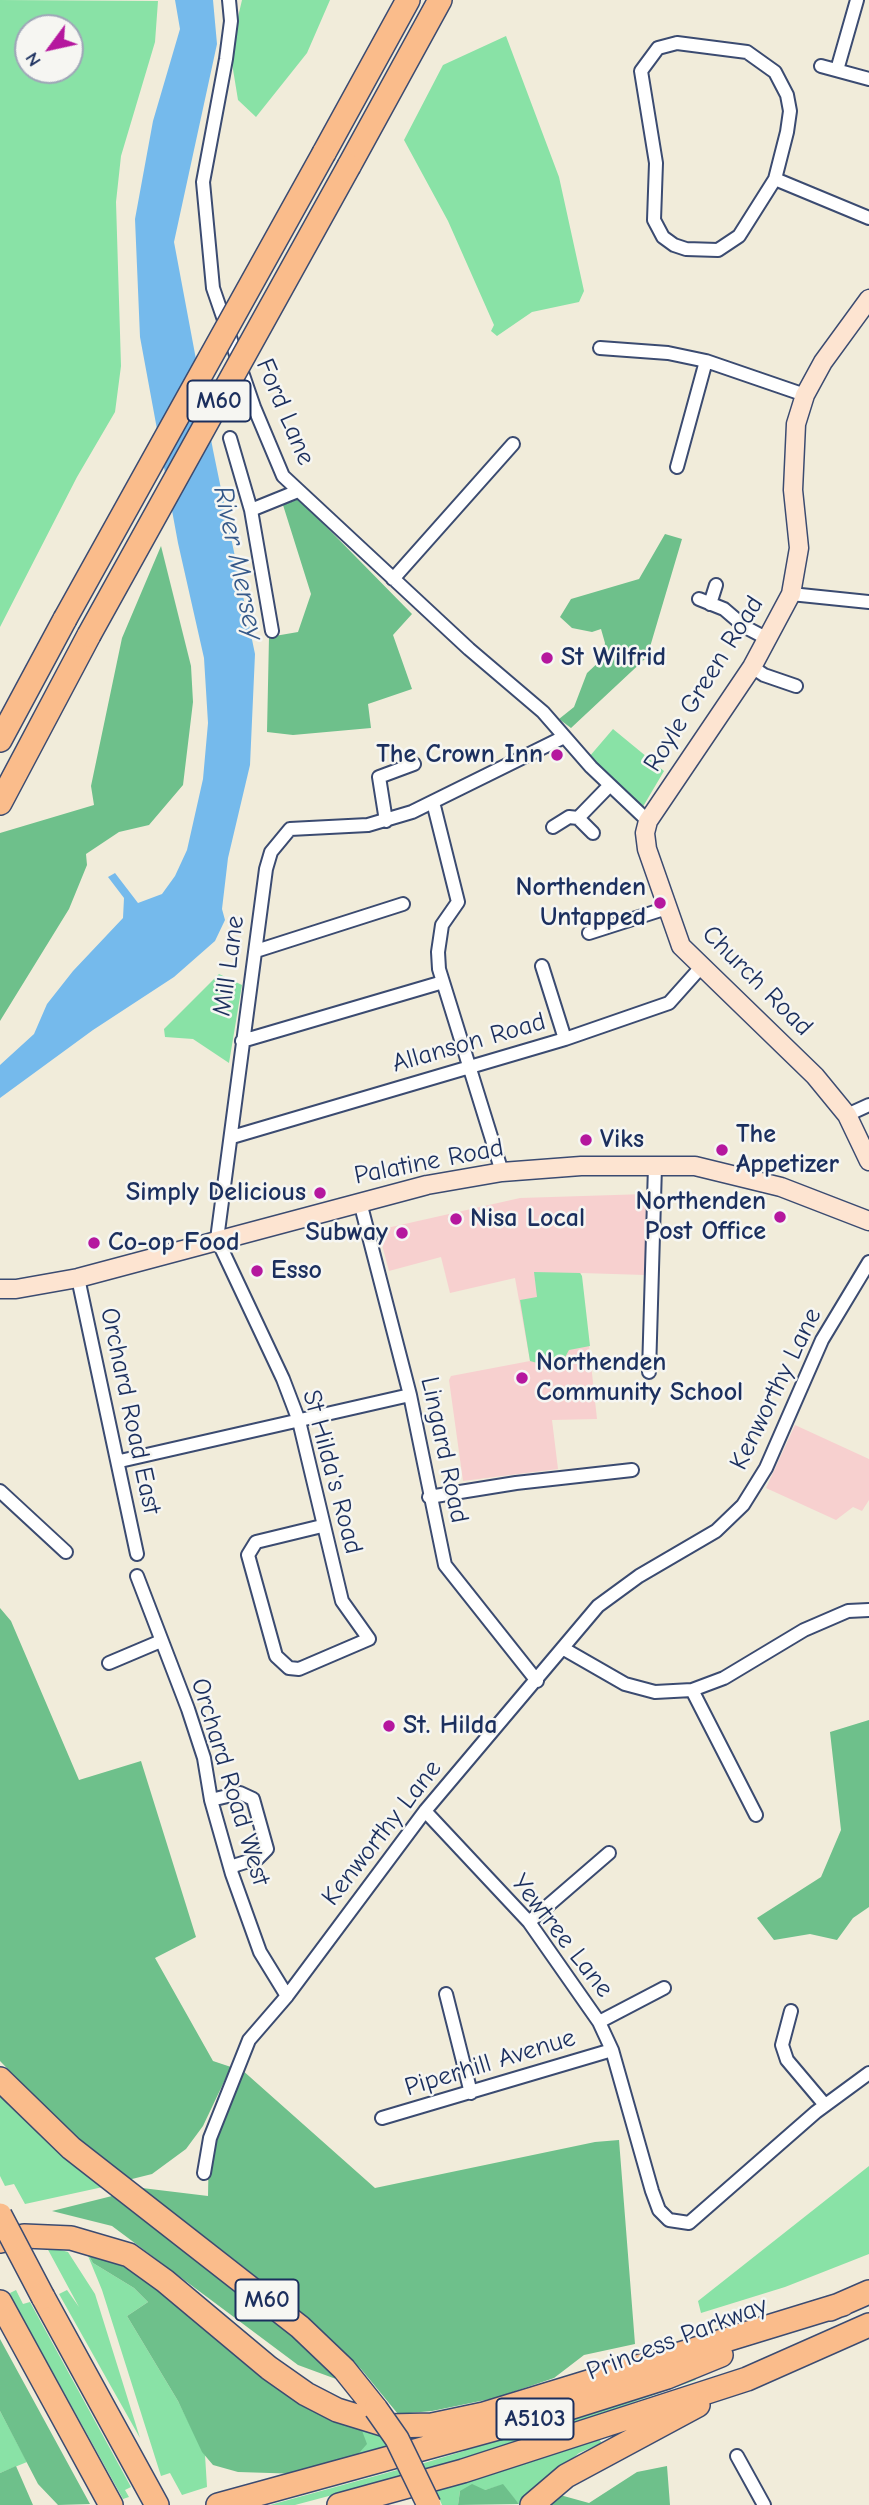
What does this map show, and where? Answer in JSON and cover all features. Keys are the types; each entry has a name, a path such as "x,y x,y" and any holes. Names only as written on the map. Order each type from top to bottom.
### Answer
{"highway":[{"name":"M60","path":"0,740 408,0"},
{"name":"M60","path":"0,803 89,635 440,0"},
{"name":"M60","path":"0,2078 47,2127 93,2166 300,2327 344,2369 397,2439 429,2505"},
{"path":"0,2215 157,2505"},
{"path":"0,2241 24,2236 71,2238 129,2255 166,2281 269,2368 306,2394 337,2410 389,2426 432,2425 484,2414 843,2304"},
{"name":"Princess Parkway","path":"218,2505 439,2447 667,2377 869,2292"},
{"path":"0,2302 109,2502"},
{"name":"Princess Parkway","path":"339,2505 463,2471 747,2379 869,2325"},
{"path":"532,2505 554,2485 747,2379"}],"main road":[{"name":"Royle Green Road","path":"648,821 752,667 791,594 799,548 792,455 796,424 806,395 823,362 869,299"},
{"name":"Church Road","path":"648,821 648,849 681,946 815,1076 847,1115 869,1161"},
{"name":"Palatine Road","path":"0,1289 16,1289 78,1278 427,1185 502,1172 581,1166 695,1166 781,1187 869,1221"}],"street":[{"name":"Ford Lane","path":"229,0 231,20 226,59 203,182 213,288 259,418 283,476 393,579 543,712 610,785 648,821"},
{"path":"837,70 857,0"},
{"path":"677,43 747,52 767,64 782,83 790,111 775,179 739,236 728,245 707,251 686,249 663,237 654,220 656,163 653,132 640,71 651,54 667,44 677,43"},
{"path":"821,66 869,79"},
{"path":"775,179 869,218"},
{"path":"600,348 668,353 706,361 806,395"},
{"path":"677,467 706,361"},
{"path":"230,438 251,510 272,631"},
{"path":"393,579 513,444"},
{"path":"251,510 298,491"},
{"path":"716,585 704,602 724,610 745,627 768,639"},
{"path":"791,594 869,602"},
{"path":"752,667 764,675 796,686"},
{"name":"Mill Lane","path":"217,1239 266,869 281,836 290,829 386,821 412,813 564,737"},
{"path":"386,821 379,777 414,764"},
{"path":"578,818 610,785"},
{"path":"433,802 458,902 441,933 438,952 443,982 502,1172"},
{"path":"553,827 569,817 578,818 593,833"},
{"path":"256,951 403,904"},
{"path":"589,933 667,908"},
{"path":"542,965 565,1039"},
{"name":"Allanson Road","path":"232,1137 565,1039 669,1003 702,967"},
{"path":"242,1041 443,982"},
{"path":"847,1115 869,1105"},
{"path":"649,1372 655,1166"},
{"name":"Lingard Road","path":"360,1202 411,1395 429,1497 445,1565 537,1681"},
{"name":"St Hilda's Road","path":"217,1239 284,1379 299,1421 342,1601 369,1639 299,1669 289,1668 276,1656 248,1555 250,1547 256,1542 323,1526"},
{"name":"Kenworthy Lane","path":"204,2173 210,2138 249,2040 287,1996 425,1811 564,1649 586,1619 610,1596 716,1531 743,1506 766,1468 822,1340 869,1262"},
{"name":"Orchard Road East","path":"78,1278 120,1461 137,1554"},
{"path":"120,1461 411,1395"},
{"path":"429,1497 516,1483 632,1470"},
{"path":"0,1491 66,1552"},
{"name":"Orchard Road West","path":"137,1576 204,1758 211,1800 230,1867 260,1952 287,1996"},
{"path":"564,1649 625,1684 655,1692 692,1690 724,1678 804,1630 848,1611 869,1610"},
{"path":"108,1664 161,1641"},
{"path":"692,1690 756,1815"},
{"path":"211,1800 240,1793 253,1799 267,1849 258,1858 230,1867"},
{"name":"Yewtree Lane","path":"425,1811 528,1922 599,2022 611,2050 660,2210 669,2220 689,2223 825,2105"},
{"path":"528,1922 609,1853"},
{"path":"599,2022 664,1988"},
{"path":"446,1994 471,2093"},
{"path":"792,2011 782,2045 788,2060 825,2105 869,2073"},
{"name":"Piperhill Avenue","path":"382,2118 611,2050"},
{"path":"737,2456 764,2505"}],"shaded area":[{"path":"646,1194 645,1275 581,1273 597,1419 552,1420 558,1469 463,1481 449,1380 451,1376 530,1361 515,1278 450,1293 441,1257 389,1271 378,1230 520,1198"},
{"path":"795,1425 869,1459 869,1500 862,1511 853,1507 836,1520 766,1488"}],"green space":[{"path":"0,0 158,1 155,42 121,156 116,202 121,366 115,412 77,477 0,627"},
{"path":"242,0 330,0 307,53 256,117 238,100 230,51"},
{"path":"506,36 559,177 584,291 579,302 532,312 497,336 491,331 494,325 448,221 404,140 443,65"},
{"path":"299,499 412,614 393,635 412,689 368,704 371,728 293,735 267,732 269,637 298,632 311,594 283,505"},
{"path":"665,534 682,539 647,657 571,728 559,719 574,707 587,673 602,659 605,643 601,629 592,632 572,628 560,617 571,599 639,579"},
{"path":"161,546 191,666 193,702 183,785 149,825 119,832 86,854 87,865 69,909 0,1021 0,833 94,805 91,786 122,638"},
{"path":"613,729 664,771 641,810 589,757"},
{"path":"219,974 242,985 229,1063 193,1039 165,1037 164,1029"},
{"path":"534,1272 580,1273 582,1276 590,1346 569,1350 563,1361 541,1364 530,1361 520,1300 537,1297"},
{"path":"0,1608 11,1621 79,1780 141,1761 196,1937 155,1958 213,2061 231,2067 203,2126 186,2149 152,2174 128,2180 63,2126 0,2061"},
{"path":"869,1720 869,1907 853,1918 837,1940 810,1934 774,1940 757,1918 821,1877 841,1830 830,1732"},
{"path":"241,2069 375,2188 595,2142 619,2140 635,2344 584,2355 554,2378 495,2398 432,2411 398,2414 361,2369 277,2293 142,2188 208,2196 209,2145"},
{"path":"0,2094 54,2148 103,2187 25,2204 14,2184 5,2186 0,2176"},
{"path":"869,2166 869,2254 785,2287 701,2313 698,2301"},
{"path":"112,2196 310,2349 336,2379 298,2365 112,2226 52,2211"},
{"path":"46,2246 68,2252 95,2294 140,2438 59,2294 67,2290 79,2307"},
{"path":"86,2251 93,2263 134,2288 148,2302 127,2316 178,2401 205,2455 207,2487 182,2495 170,2473 161,2476 102,2290"},
{"path":"86,2251 129,2269 155,2285 361,2428 367,2444 352,2461 302,2474 238,2472 213,2465 202,2452 178,2401 127,2316 148,2302 134,2288 93,2263"},
{"path":"16,2290 23,2304 30,2302 131,2487 125,2490 129,2497 123,2499 14,2302 10,2293"},
{"path":"0,2339 90,2504 58,2505 38,2484 0,2411"},
{"path":"693,2375 696,2380 564,2427 425,2471 421,2464 464,2451 462,2447"},
{"path":"0,2411 27,2462 0,2473"},
{"path":"361,2428 378,2430 391,2452 352,2461"},
{"path":"598,2438 602,2443 579,2453 519,2504 502,2485 485,2490 460,2491 458,2505 442,2505 436,2491"},
{"path":"16,2466 33,2505 0,2505 0,2473"},
{"path":"667,2466 670,2505 549,2505 560,2495 589,2503 637,2472"},
{"path":"401,2469 404,2476 295,2505 270,2505"},
{"path":"472,2484 485,2490 503,2484 519,2504 458,2505 460,2491"}],"water":[{"path":"175,0 213,0 217,44 174,242 255,654 250,765 228,858 222,909 225,920 215,941 174,977 93,1030 0,1098 0,1065 34,1034 47,1004 73,971 123,918 124,898 108,877 115,873 138,903 162,894 175,876 187,850 203,779 208,723 204,658 178,543 140,337 135,219 153,121 180,29"}],"place":[{"name":"St Wilfrid","path":"547,658"},
{"name":"The Crown Inn","path":"557,755"},
{"name":"Northenden Untapped","path":"660,903"},
{"name":"Viks","path":"586,1140"},
{"name":"The Appetizer","path":"722,1150"},
{"name":"Simply Delicious","path":"320,1193"},
{"name":"Northenden Post Office","path":"780,1217"},
{"name":"Nisa Local","path":"456,1219"},
{"name":"Subway","path":"402,1233"},
{"name":"Co-op Food","path":"94,1243"},
{"name":"Esso","path":"257,1271"},
{"name":"Northenden Community School","path":"522,1378"},
{"name":"St. Hilda","path":"389,1726"}],"water label":[{"name":"River Mersey","path":"238,563"}]}
